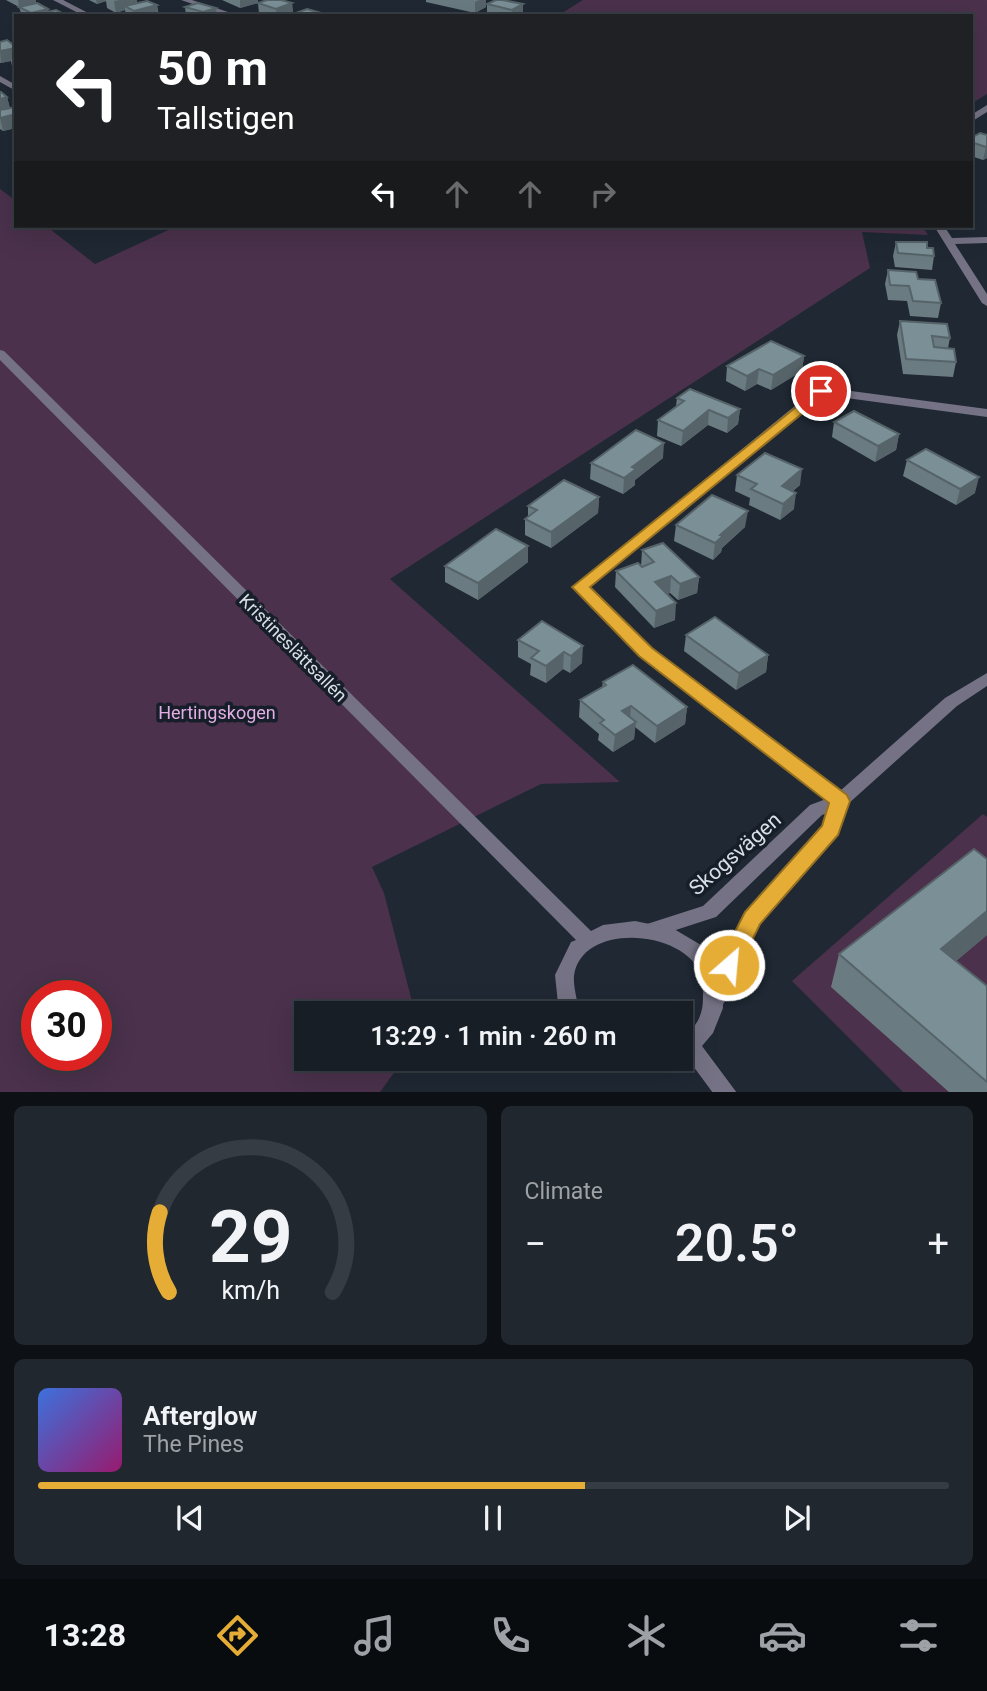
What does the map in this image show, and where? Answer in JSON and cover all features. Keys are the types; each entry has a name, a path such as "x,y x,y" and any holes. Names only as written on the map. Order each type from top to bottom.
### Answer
{"street":[{"path":"61,0 86,14"},
{"path":"186,0 230,14"},
{"path":"528,0 540,2"},
{"path":"940,228 987,303"},
{"path":"950,241 987,240"},
{"name":"Kristineslättsallén","path":"0,353 588,940"},
{"path":"840,801 646,652 580,587 821,391 987,413"},
{"name":"Skogsvägen","path":"654,929 709,912 816,810 840,801 951,702 987,678"},
{"name":"Skogsvägen","path":"693,1039 702,1032 711,1017 715,1000 753,918 831,829 840,801"},
{"path":"565,1001 565,973 576,951 588,940 626,927 654,929 670,935 698,956 708,969 715,1000"},
{"path":"693,1055 726,1092"}],"green space":[{"path":"583,0 987,0 987,94 973,103 973,14 560,14"},
{"name":"Hertingskogen","path":"0,189 14,200 14,228 49,228 95,264 173,228 923,228 928,235 862,232 870,268 390,579 620,782 541,784 372,867 384,893 412,1001 294,1001 294,1071 395,1071 380,1092 0,1092"},
{"path":"983,814 987,817 987,1092 903,1092 792,981"}],"building":[{"path":"267,0 292,3 276,9 258,3"},
{"path":"496,0 523,4 512,10 487,4"},
{"path":"147,1 157,5 134,11 125,6"},
{"path":"37,3 48,9 31,13 19,7"},
{"path":"198,3 216,8 203,12 185,7"},
{"path":"307,9 324,14 293,14"},
{"path":"56,10 63,14 38,14"},
{"path":"7,40 14,48 0,51 0,42"},
{"path":"14,107 14,114 0,118 0,110"},
{"path":"980,133 987,135 987,146 973,143 973,137"},
{"path":"896,242 927,242 927,248 933,248 934,256 898,253"},
{"path":"888,270 916,272 918,279 935,280 941,303 913,301 909,286 890,285"},
{"path":"900,321 947,324 950,338 932,336 934,347 954,349 956,362 906,359"},
{"path":"771,341 804,356 773,375 759,369 747,376 727,366"},
{"path":"690,389 740,409 728,418 709,410 683,431 658,420 684,401 677,398"},
{"path":"854,411 899,434 878,446 834,422"},
{"path":"636,430 664,443 632,467 636,469 624,478 591,463"},
{"path":"926,449 979,477 960,489 907,460"},
{"path":"765,453 802,469 782,486 796,493 783,504 751,489 757,484 737,475"},
{"path":"564,480 599,497 551,532 525,519 537,510 528,506"},
{"path":"712,495 748,511 720,535 723,536 715,543 676,525"},
{"path":"496,529 528,546 478,583 445,566"},
{"path":"663,543 699,577 680,584 671,576 655,582 676,603 656,611 616,571 638,563 642,567 654,562 642,550"},
{"path":"715,617 768,655 739,673 686,635"},
{"path":"542,621 583,646 571,656 564,652 546,666 531,658 539,651 518,640"},
{"path":"633,665 687,707 657,726 631,706 622,711 636,722 615,735 600,723 604,720 580,700 606,685 603,682"},
{"path":"974,849 987,859 987,911 941,949 987,986 987,1082 839,954"}],"route":[{"path":"729,965 753,918 831,829 840,801 646,652 580,587 821,391"}]}
